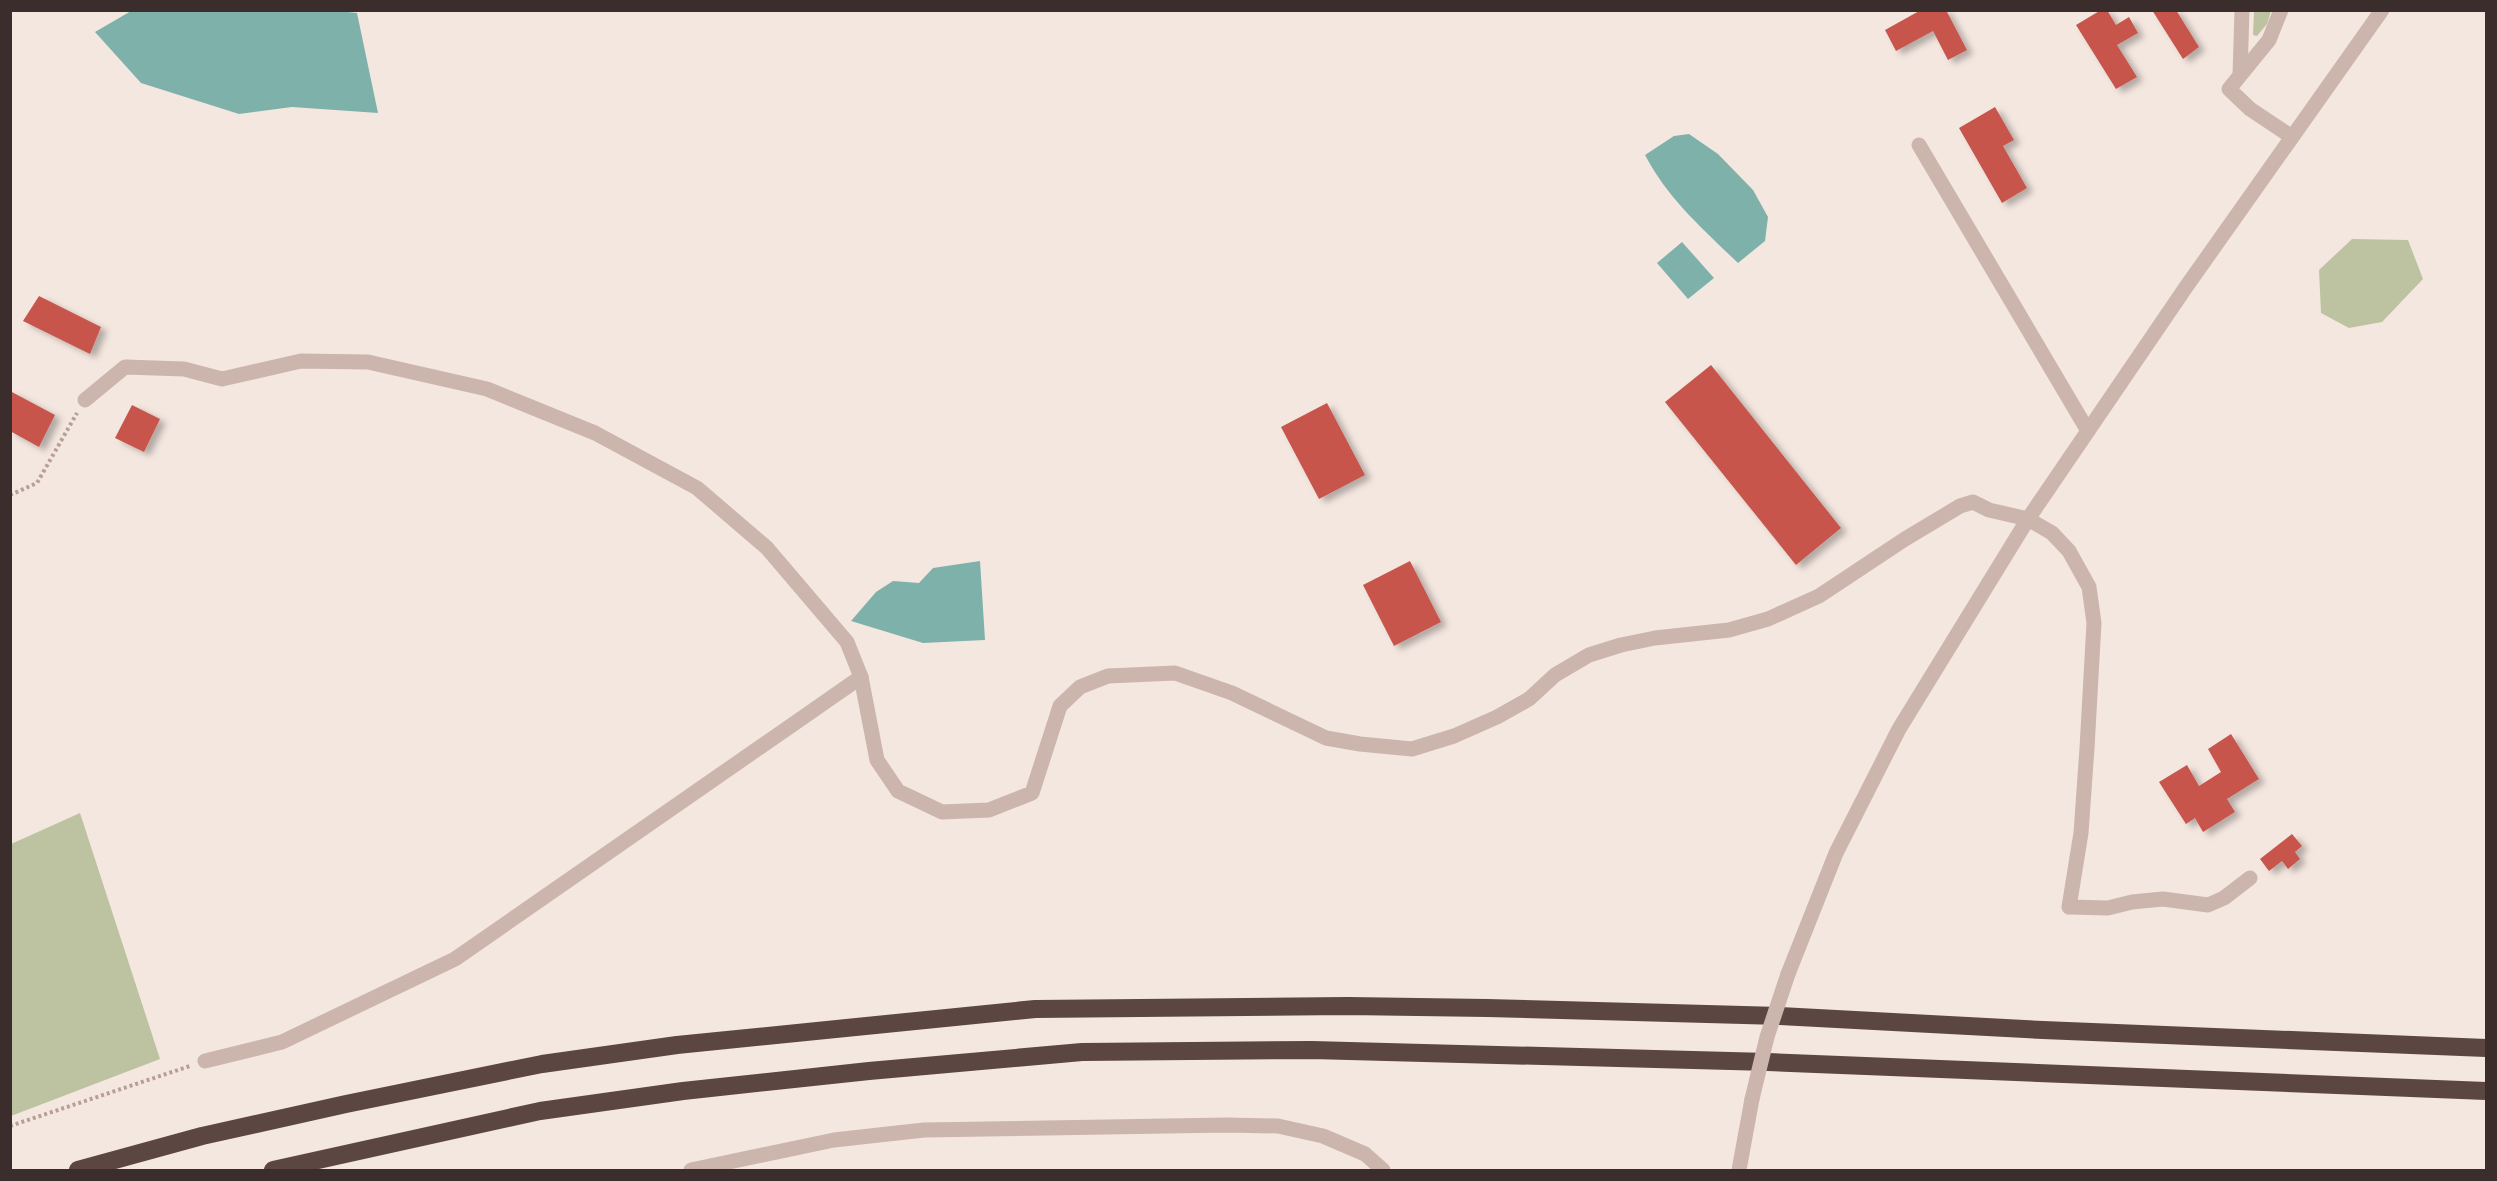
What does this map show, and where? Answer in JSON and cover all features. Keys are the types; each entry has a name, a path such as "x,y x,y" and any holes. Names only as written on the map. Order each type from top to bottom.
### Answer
{"highway":[{"path":"78,1170 224,1131 542,1064 689,1044 1035,1009 1347,1006 1557,1010 1780,1016 2043,1030 2487,1048"},
{"path":"273,1170 540,1111 695,1089 892,1068 1082,1052 1312,1050 1552,1056 1768,1062 2487,1091"}],"street":[{"path":"2281,10 2269,40 2229,89 2250,109 2292,137"},
{"path":"1739,1170 1752,1099 1767,1037 1788,974 1836,853 1899,729 2028,519 2382,10"},
{"path":"2240,75 2242,11"},
{"path":"1919,146 2088,431"},
{"path":"85,400 125,367 184,369 222,379 301,361 368,362 487,389 595,433 697,488 767,548 847,642 861,677 876,760 898,791 942,812 989,810 1032,793 1060,706 1080,687 1108,676 1175,673 1232,693 1326,738 1412,749 1454,736 1497,717 1529,699 1555,675 1589,655 1643,640 1729,630 1768,619 1819,596 1905,539 1960,506 1974,502 1989,510 2028,519 2052,533 2069,551 2089,587 2094,623 2081,833 2069,907 2108,908 2132,902 2163,899 2208,905 2223,898 2250,878"},
{"path":"205,1061 282,1042 455,959 861,677"},
{"path":"691,1170 834,1140 924,1130 1227,1125 1278,1126 1323,1136 1365,1154 1383,1170"}],"path":[{"path":"10,495 37,483 85,400"},
{"path":"10,1126 205,1061"}],"green space":[{"path":"2254,11 2271,11 2267,24 2257,36 2253,35"},
{"path":"2352,239 2408,240 2423,279 2382,322 2349,328 2321,313 2319,270"},
{"path":"80,813 160,1059 11,1116 11,844"}],"water":[{"path":"131,11 339,11 357,13 378,113 292,107 239,114 141,83 95,32"},
{"path":"1689,134 1718,154 1753,190 1768,217 1765,241 1738,263 1675,200 1645,155 1674,136"},
{"path":"1682,242 1714,278 1688,299 1657,263"},
{"path":"980,561 985,640 923,643 851,621 876,592 893,581 919,583 933,568"}],"building":[{"path":"1921,10 1946,10 1967,50 1948,60 1933,31 1896,51 1885,30"},
{"path":"2101,10 2107,10 2116,25 2129,17 2138,33 2117,45 2137,77 2116,89 2076,25"},
{"path":"2152,10 2176,10 2199,47 2183,59"},
{"path":"1995,107 2014,140 2003,146 2027,188 2002,203 1959,128"},
{"path":"39,296 101,327 90,354 23,321"},
{"path":"1711,365 1841,528 1796,565 1665,402"},
{"path":"10,391 55,415 39,447 10,431"},
{"path":"1327,403 1365,475 1319,499 1281,427"},
{"path":"132,405 160,419 144,452 115,438"},
{"path":"1410,561 1441,622 1394,646 1363,585"},
{"path":"2231,734 2259,779 2227,799 2235,812 2203,832 2195,818 2186,824 2159,782 2187,765 2199,786 2221,772 2208,749"},
{"path":"2292,834 2302,846 2295,852 2300,859 2288,869 2282,861 2269,871 2260,859"}]}
